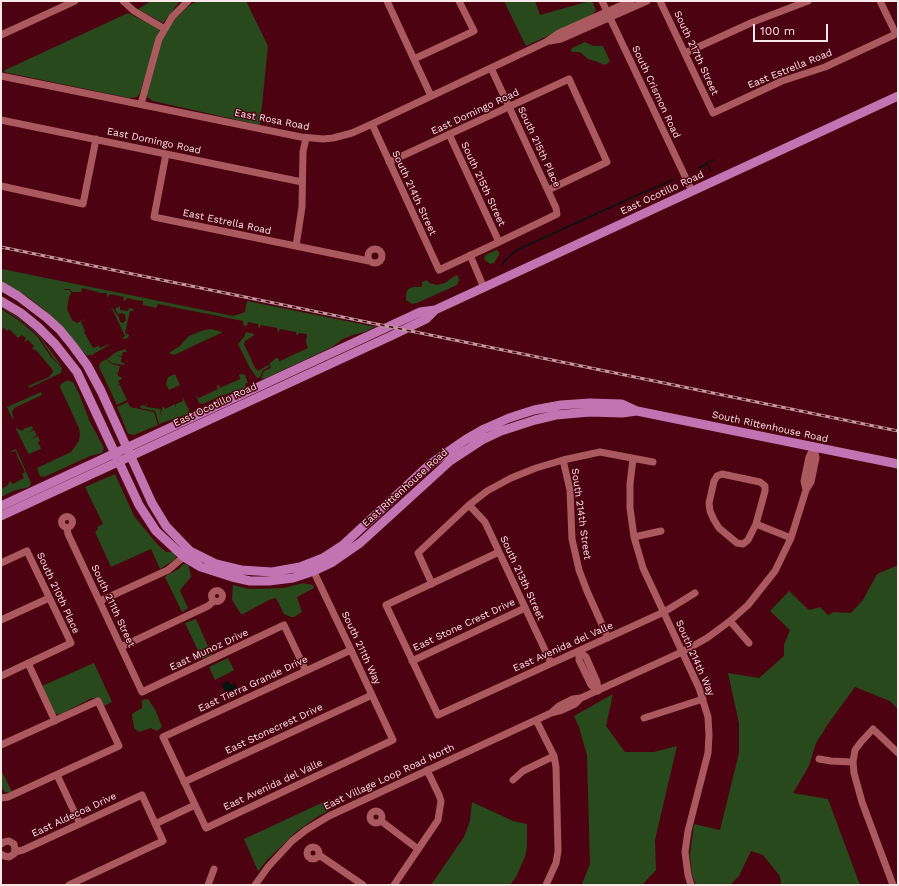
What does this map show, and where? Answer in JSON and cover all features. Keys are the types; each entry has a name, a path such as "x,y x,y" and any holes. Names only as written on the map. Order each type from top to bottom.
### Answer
{"main road":[{"name":"East Ocotillo Road","path":"1,516 214,408 420,312 435,310 484,288 898,96"},
{"name":"East Rittenhouse Road","path":"1,286 34,307 51,322 73,346 87,365 158,515 187,554"},
{"name":"East Rittenhouse Road","path":"1,301 21,313 43,332 62,353 76,372 139,506 156,531 187,554 216,564 241,570 272,572 312,568 323,558 343,545 430,465 454,447 484,429 515,416 534,410 561,405 590,403 622,404 637,411"},
{"name":"East Ocotillo Road","path":"129,452 212,418 415,325 426,319 435,310"},
{"path":"43,332 53,334 78,364 83,366 87,365"},
{"path":"212,418 214,408"},
{"name":"South Rittenhouse Road","path":"637,411 898,464"},
{"name":"East Ocotillo Road","path":"1,506 117,458"}],"street":[{"path":"1,35 75,1"},
{"path":"123,1 134,11 165,29"},
{"path":"141,104 159,39 172,17 188,1"},
{"path":"387,1 431,96"},
{"path":"414,59 474,31 459,1"},
{"name":"South Crismon Road","path":"602,1 692,191"},
{"name":"East Rosa Road","path":"608,15 631,1"},
{"name":"East Rosa Road","path":"1,76 306,138 323,139 343,136 372,124 546,42 559,33 648,1"},
{"name":"South 217th Street","path":"660,1 713,113"},
{"path":"685,53 753,22 808,1"},
{"name":"East Estrella Road","path":"713,113 782,81 825,67 896,34 880,1"},
{"name":"South 215th Place","path":"491,68 548,190 557,214 552,218 499,242"},
{"name":"East Domingo Road","path":"389,162 569,79 607,162 548,190"},
{"name":"East Domingo Road","path":"1,120 302,182"},
{"name":"South 214th Street","path":"372,124 439,270 470,256"},
{"name":"South 215th Street","path":"449,134 499,242"},
{"path":"296,246 302,207 303,152 306,138"},
{"path":"1,186 83,204 96,139"},
{"name":"East Estrella Road","path":"166,154 154,217 369,260"},
{"path":"484,288 470,256 499,242"},
{"name":"East Village Loop Road North","path":"255,885 280,854 306,830 329,816 551,713 559,706 573,699 581,698 598,691 682,652 707,638 730,621 748,605 768,581 783,557 791,538 806,490 811,482 816,458 814,447"},
{"path":"432,584 418,553 469,505 487,491 511,478 536,468 563,460 600,452 653,462"},
{"name":"South 214th Way","path":"633,459 630,484 630,508 634,537 643,568 703,699 708,717 708,753 688,832 685,852 691,885"},
{"name":"South 214th Street","path":"563,460 570,490 572,539 579,570 586,591 608,638"},
{"path":"722,474 760,482 765,486 766,491 756,524 748,540 742,544 736,543 719,528 714,520 710,503 714,481 717,476 722,474"},
{"name":"South 213th Street","path":"469,505 485,522 551,663"},
{"path":"756,524 791,538"},
{"name":"South 211th Street","path":"67,528 68,534 142,692"},
{"path":"634,537 661,531"},
{"name":"South 210th Place","path":"1,563 27,551 71,643 28,664"},
{"path":"412,661 386,605 499,552"},
{"path":"100,602 168,570 187,554"},
{"name":"South 211th Way","path":"312,568 393,740"},
{"name":"East Avenida del Valle","path":"412,661 438,715 664,612 695,592"},
{"path":"1,620 49,598"},
{"path":"121,647 208,606 214,601"},
{"name":"East Stone Crest Drive","path":"412,661 525,608"},
{"path":"730,621 749,644"},
{"name":"East Munoz Drive","path":"142,692 284,626 306,671"},
{"name":"East Tierra Grande Drive","path":"184,782 163,737 351,650"},
{"path":"579,651 586,657 597,682 598,691"},
{"path":"1,676 28,664 55,721"},
{"name":"East Stonecrest Drive","path":"184,782 372,695"},
{"path":"644,718 703,699"},
{"path":"1,746 98,701 119,746 8,798 1,798"},
{"path":"536,720 554,756 556,767 558,851 556,863 546,885"},
{"path":"893,885 862,802 854,773 853,762 855,750 873,729 898,753"},
{"name":"East Avenida del Valle","path":"195,805 206,828 393,740"},
{"path":"512,780 522,771 554,756"},
{"path":"819,759 853,762"},
{"path":"394,885 438,820 441,807 439,796 427,770"},
{"path":"57,775 80,824"},
{"path":"69,885 163,841 155,824 195,805 184,782"},
{"name":"East Aldecoa Drive","path":"1,854 10,857 15,852 23,850 142,795 155,824"},
{"path":"381,821 418,849"},
{"path":"1,844 6,841 12,842 15,846 15,852"},
{"path":"319,855 363,885"},
{"path":"208,885 214,869"}],"green space":[{"path":"151,1 180,1 163,23 138,9"},
{"path":"198,1 246,1 268,46 260,125 153,101 147,97 145,89 162,37 176,18 190,5"},
{"path":"504,1 535,1 540,15 590,1 592,1 596,10 591,16 526,46"},
{"path":"128,13 160,29 140,93 137,97 129,98 4,72 5,70"},
{"path":"585,42 594,46 603,46 610,61 604,65 588,59 580,52 572,52 572,48"},
{"path":"497,250 499,255 494,263 490,264 484,259 487,254"},
{"path":"2,269 233,316 245,312 247,301 377,326 343,339 332,347 264,379 261,378 264,371 271,368 269,364 276,358 278,358 281,364 280,361 308,348 306,342 307,334 299,333 297,336 296,332 280,329 278,333 277,328 261,325 259,329 258,324 248,322 247,326 243,325 243,321 158,304 156,308 143,305 143,301 127,298 125,301 123,300 124,297 110,294 107,298 107,293 99,293 82,288 81,292 72,292 70,289 64,289 70,290 71,293 67,309 72,320 77,323 87,318 81,322 85,331 84,332 93,348 99,346 100,348 109,344 92,355 87,356 47,312 28,297 1,281"},
{"path":"456,275 458,276 459,280 457,285 417,303 412,304 406,300 408,289 422,286 422,282 427,280 429,283 437,285 445,283"},
{"path":"1,306 19,318 38,334 61,365 54,359 38,335"},
{"path":"120,306 120,310 128,311 129,308 134,309 133,311 130,311 125,333 129,335 128,338 123,339 122,338 125,336 112,309 109,310 112,308 119,317 120,322 123,323 126,320 125,315 122,313 118,314 115,309"},
{"path":"1,309 21,322 37,336 51,357 62,368 61,373 29,388 28,386 49,377 53,372 52,369 36,350 32,349 34,346 28,340 24,342 26,338 22,335 18,338 9,329 7,331 4,328 1,330"},
{"path":"211,329 223,332 174,355 169,353 180,346 189,336"},
{"path":"246,332 254,334 245,341 244,344 255,368 258,371 268,365 269,367 263,370 260,377 257,378 250,368 238,344"},
{"path":"125,349 127,352 123,352 122,356 114,355 122,357 121,362 124,363 124,365 112,363 107,359 116,352"},
{"path":"106,359 112,364 120,366 118,373 116,373 122,379 118,381 120,384 116,386 120,385 127,400 117,405 99,367 100,363"},
{"path":"175,374 180,385 169,390 166,384 168,377"},
{"path":"239,375 245,375 248,383 246,383 245,388 218,397 203,404 199,403 196,395 199,398 218,389 217,385 219,385 220,388 240,379"},
{"path":"68,380 73,382 77,389 76,390 78,391 90,422 104,448 102,453 90,456 44,477 40,476 37,468 71,452 79,441 79,428 60,387 61,384"},
{"path":"41,392 42,395 14,408 12,412 14,419 12,418 7,407"},
{"path":"182,396 189,410 188,414 159,424 155,411 140,408 141,405 145,406 147,403 146,407 161,409 160,412 162,416 161,412 163,406 165,409 175,404 176,408 176,404 183,401"},
{"path":"128,402 130,407 154,412 158,425 134,435 128,434 117,407"},
{"path":"32,426 33,429 28,433 34,430 37,435 31,439 38,436 40,441 38,442 39,445 33,446 40,445 41,449 29,454 31,459 16,428 22,431 25,428"},
{"path":"16,449 31,483 29,487 13,491 1,497 1,489 7,486 10,481 13,484 24,478 22,474 25,472 16,451 11,451"},
{"path":"115,474 134,516 157,544 166,552 172,552 175,554 176,557 174,560 160,569 151,549 111,567 95,532 98,529 97,527 103,524 85,487"},
{"path":"183,564 189,566 191,577 180,591 188,608 182,612 165,577 179,569"},
{"path":"898,565 898,709 890,701 855,687 816,743 809,766 793,793 828,799 860,885 781,885 780,876 763,855 751,851 739,876 731,884 696,885 692,875 690,854 694,824 720,830 739,753 739,723 728,673 759,678 784,656 784,645 790,630 770,611 789,591 809,610 820,607 828,615 834,612 851,613 863,600 877,574"},
{"path":"303,583 313,585 314,588 297,597 302,612 294,617 284,614 276,598 269,600 243,614 241,614 232,600 233,585 249,589 284,588"},
{"path":"196,619 212,655 202,659 185,623"},
{"path":"228,658 234,670 215,680 209,667"},
{"path":"94,663 112,702 104,706 100,699 92,698 59,715 55,713 42,686"},
{"path":"613,694 606,726 625,752 654,752 677,746 655,840 656,870 642,885 584,885 582,884 590,864 587,755 579,727 574,716"},
{"path":"148,699 156,711 162,727 157,731 151,728 139,732 134,728 132,715 142,708 142,700"},
{"path":"1,770 12,792 5,792 1,787"},
{"path":"330,799 335,807 317,817 296,832 268,859 258,871 244,839"},
{"path":"472,802 513,821 527,824 527,847 525,857 516,877 510,885 431,885 464,837 470,821"}],"shaded area":[{"path":"228,681 230,685 235,683 237,689 226,694 222,684"}],"waterway":[{"path":"699,168 713,160"},
{"path":"707,164 711,171"},
{"path":"502,265 506,259 517,250 673,180"}],"railway":[{"path":"1,247 898,431"}]}
